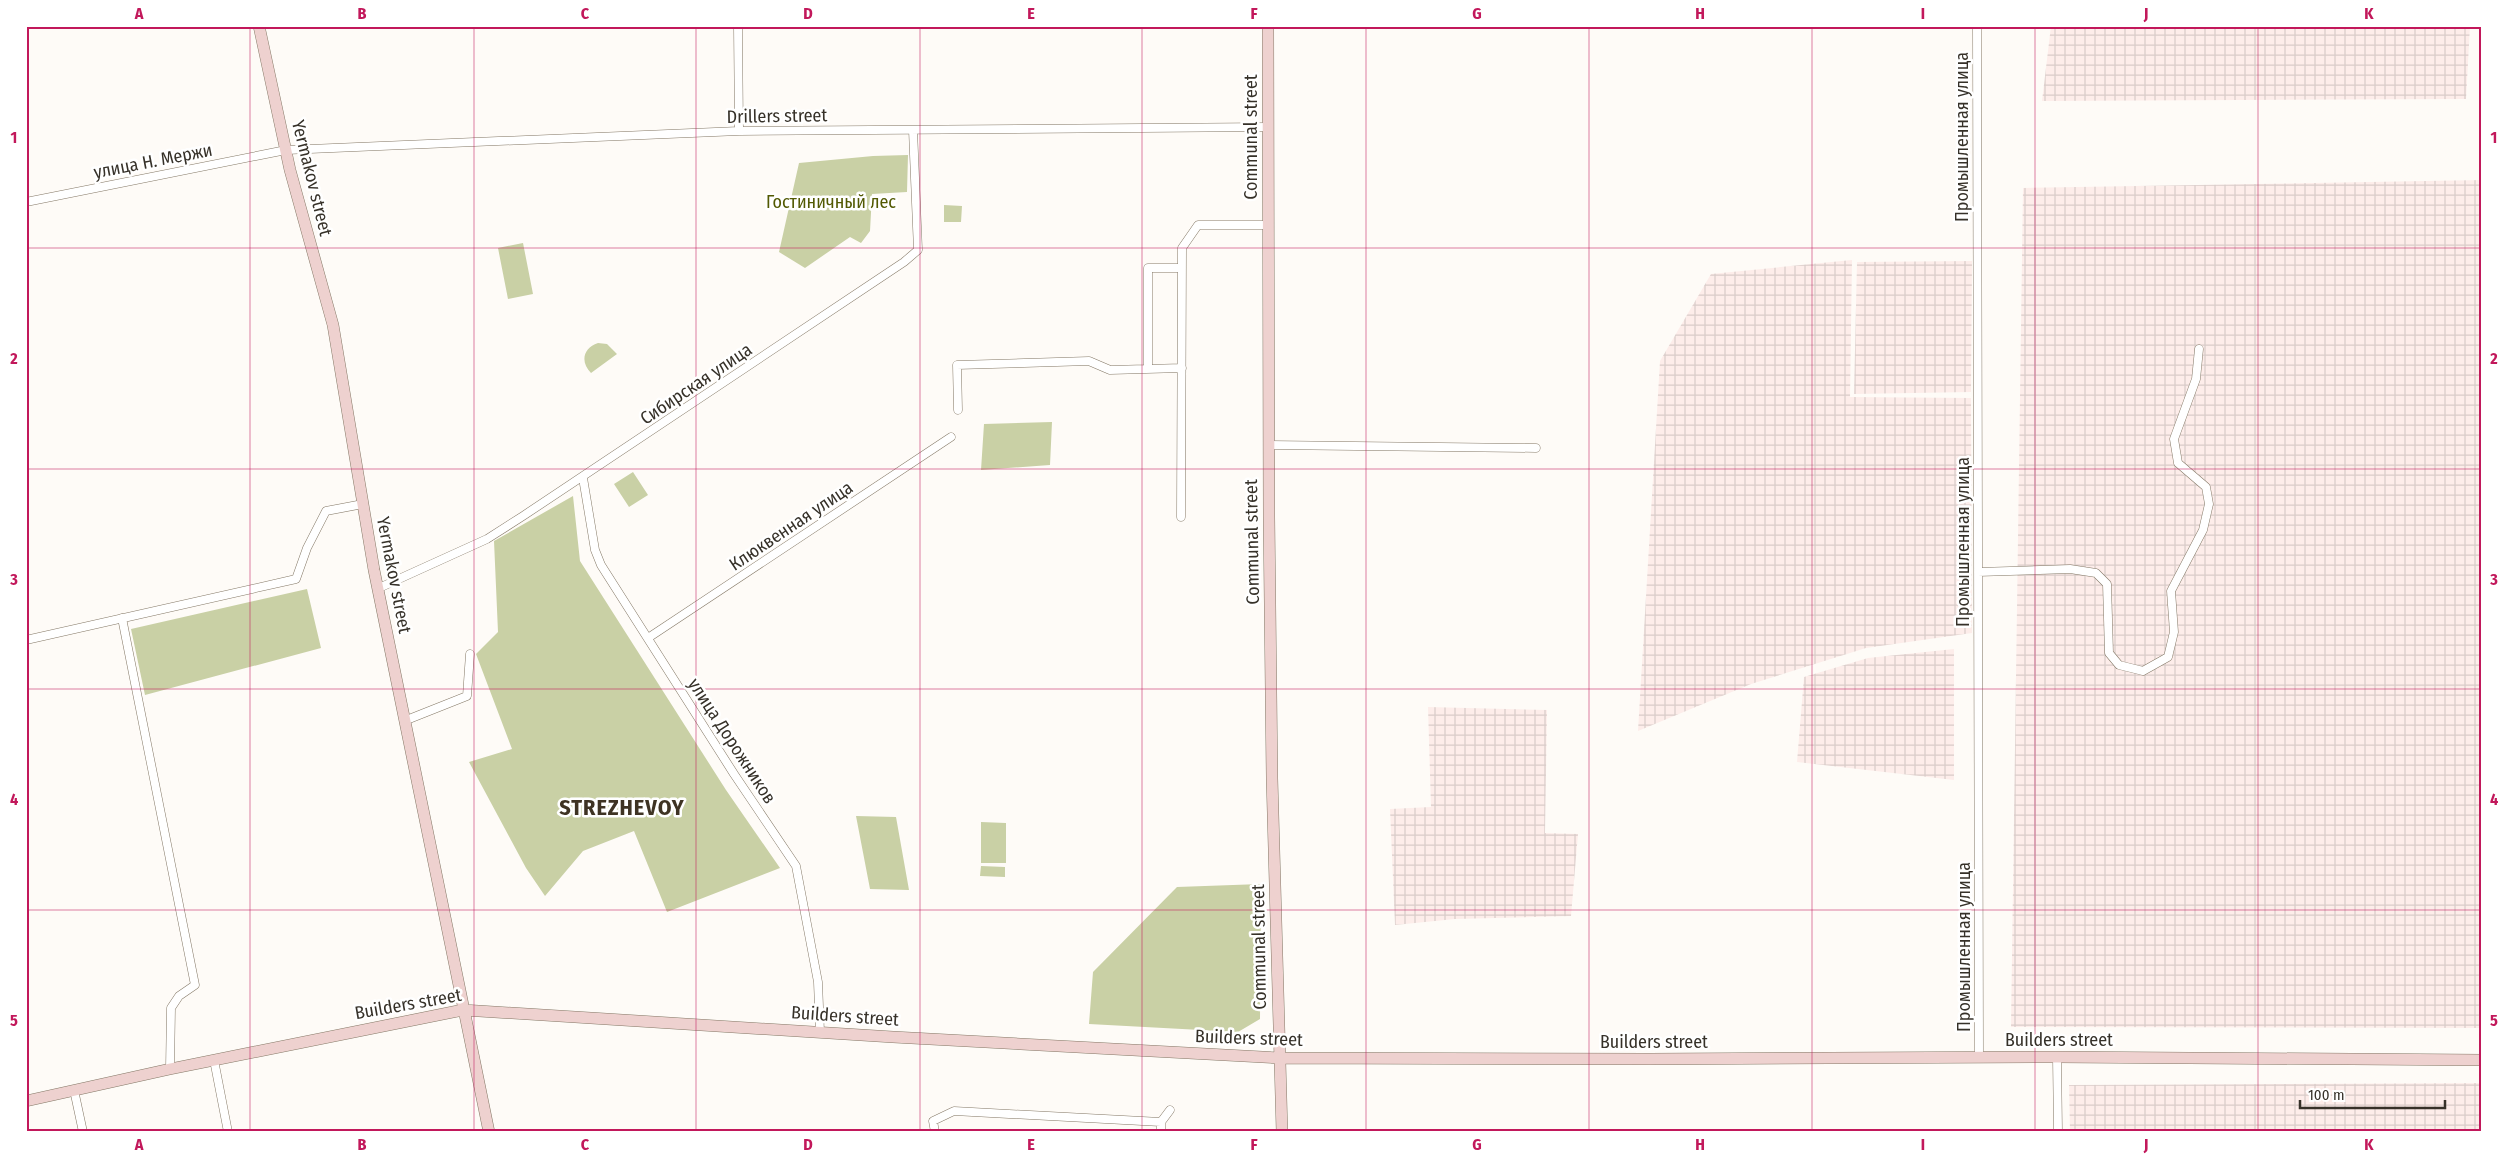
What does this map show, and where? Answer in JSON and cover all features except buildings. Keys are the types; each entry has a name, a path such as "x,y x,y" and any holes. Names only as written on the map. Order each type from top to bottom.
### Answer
{"main road":[{"name":"Yermakov street","path":"259,26 286,150 333,325 363,504 404,721 489,1132"},
{"name":"Communal street","path":"1268,26 1268,445 1273,795 1282,1132"},
{"name":"Builders street","path":"26,1101 170,1069 463,1010 1280,1058 2057,1057 2482,1060"}],"street":[{"path":"738,26 739,131"},
{"name":"Промышленная улица","path":"1977,26 1979,1058"},
{"name":"Drillers street","path":"286,150 739,131 1268,127"},
{"name":"Сибирская улица","path":"379,588 487,539 583,478 904,262 918,250 913,130"},
{"name":"улица Н. Мержи","path":"26,202 286,150"},
{"path":"1181,517 1182,248 1198,225 1268,225"},
{"path":"1148,369 1148,268 1181,268"},
{"path":"1978,572 2070,569 2096,573 2107,584 2109,653 2119,665 2143,671 2168,657 2174,632 2171,592 2203,530 2210,504 2206,487 2178,463 2174,448 2174,439 2196,379 2199,349"},
{"path":"958,410 957,365 1089,360 1110,370 1182,368"},
{"name":"Клюквенная улица","path":"648,638 951,437"},
{"path":"1268,445 1536,448"},
{"name":"улица Дорожников","path":"583,478 595,550 601,565 734,774 796,866 818,982 820,1032"},
{"path":"26,640 296,578 307,548 326,511 363,504"},
{"path":"122,618 195,985 179,996 171,1008 170,1069"},
{"path":"404,721 467,696 470,654"},
{"path":"2057,1057 2058,1132"},
{"path":"214,1060 228,1132"},
{"path":"74,1090 83,1132"},
{"path":"1161,1132 1161,1122 1170,1110"},
{"path":"935,1132 934,1121 954,1111 1161,1122"}],"shaded area":[{"path":"2051,26 2470,26 2466,99 2042,101"},
{"path":"2482,28 2482,107 2479,107"},
{"path":"2482,180 2482,1028 2011,1027 2023,188"},
{"path":"1852,260 1850,397 1971,398 1972,633 1866,648 1751,684 1638,731 1660,361 1711,274"},
{"path":"1972,261 1971,392 1854,394 1857,262"},
{"path":"1954,649 1954,780 1797,762 1804,677 1868,658"},
{"path":"1428,707 1547,710 1545,833 1578,834 1571,916 1455,919 1395,925 1390,809 1431,807"},
{"path":"2482,1083 2482,1132 2070,1132 2069,1085"}],"green space":[{"name":"Гостиничный лес","path":"908,155 907,192 872,194 870,231 861,243 850,237 805,268 779,252 799,163 873,156"},
{"path":"944,205 962,206 961,222 944,222"},
{"path":"523,243 533,294 508,299 498,248"},
{"path":"598,343 607,344 617,354 591,373 584,360 589,348"},
{"path":"1052,422 1050,465 981,470 984,424"},
{"path":"633,472 648,495 629,507 614,484"},
{"path":"573,496 580,561 726,790 780,868 667,912 634,831 583,851 545,896 526,868 469,762 512,749 476,654 498,632 494,541"},
{"path":"307,589 321,648 145,695 131,629"},
{"path":"856,816 896,817 909,890 870,889"},
{"path":"981,822 1006,823 1006,863 981,863"},
{"path":"981,866 1005,867 1005,877 980,876"},
{"path":"1261,884 1260,1019 1238,1032 1089,1024 1093,972 1177,887"}],"district":[{"name":"STREZHEVOY","path":"622,807"}]}
